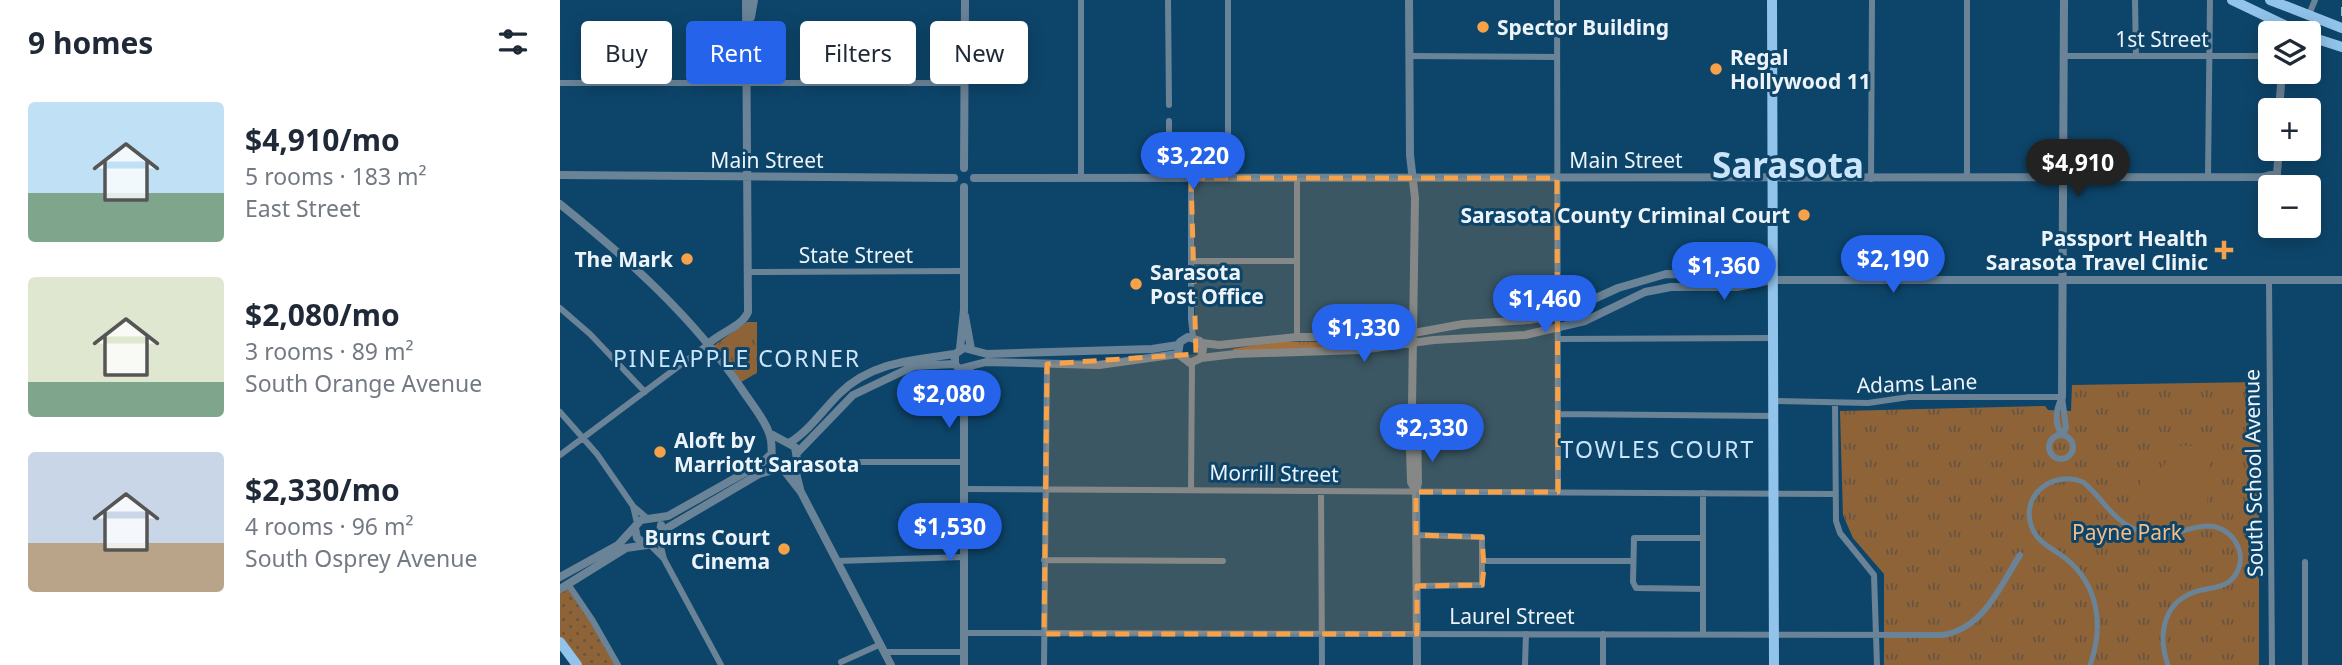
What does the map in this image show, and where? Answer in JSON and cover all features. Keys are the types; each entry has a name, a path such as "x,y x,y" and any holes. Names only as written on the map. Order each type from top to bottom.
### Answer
{"main road":[{"path":"1772,0 1774,665"},
{"path":"2232,0 2276,21"},
{"path":"2270,0 2342,28"},
{"path":"2321,40 2342,47"},
{"path":"560,642 577,665"}],"street":[{"path":"746,0 748,21"},
{"path":"750,21 754,0"},
{"path":"965,0 965,21"},
{"path":"1081,0 1081,178"},
{"path":"1168,0 1169,105"},
{"path":"1228,0 1228,177"},
{"path":"1409,0 1415,286 1412,406 1417,418 1417,665"},
{"path":"1557,0 1558,492"},
{"path":"1871,178 1872,0"},
{"path":"1967,0 1967,178"},
{"path":"2062,435 2066,428 2066,407 2062,397 2064,0"},
{"path":"2136,0 2136,56"},
{"path":"2208,176 2210,0"},
{"path":"2306,21 2315,0"},
{"path":"1409,56 1556,57"},
{"name":"1st Street","path":"2063,57 2258,56"},
{"path":"560,83 686,83"},
{"path":"786,83 930,83"},
{"path":"560,455 722,331 744,320 749,301 748,84"},
{"path":"964,84 964,167"},
{"path":"1169,121 1169,177"},
{"path":"2277,173 2278,161"},
{"path":"964,167 972,172 974,178 971,184 964,187 957,184 954,178 956,172 964,167"},
{"name":"Main Street","path":"974,178 2063,179 2263,177 2277,173"},
{"name":"Main Street","path":"560,175 954,178"},
{"name":"Main Street","path":"560,181 580,177"},
{"path":"1297,177 1297,337"},
{"path":"1191,178 1194,337"},
{"path":"964,187 964,310 957,351 957,366 964,398 964,665"},
{"path":"560,204 647,279 740,386 769,433 773,463 801,492 891,665"},
{"path":"1191,261 1297,261"},
{"name":"State Street","path":"749,272 964,271"},
{"path":"1178,350 1184,339 1194,337 1202,343 1297,337 1361,338 1463,324 1559,315 1618,288 1666,274 1734,275 1773,280 2342,280"},
{"path":"1178,350 1183,360 1192,363 1201,358 1360,350 1413,343 1525,335 1585,321 1645,292 1671,287 1737,287 1773,280"},
{"name":"South School Avenue","path":"2269,281 2272,665"},
{"path":"560,308 590,334 645,392"},
{"path":"964,310 972,350 972,366 964,398"},
{"path":"1559,338 1773,338"},
{"path":"1201,358 1202,343"},
{"path":"560,577 618,545 636,526 650,518 678,510 762,463 772,451 801,435 849,384 909,358 972,350 1178,350"},
{"path":"618,665 593,621 564,587 626,548 648,545 759,474 796,460 853,395 914,366 972,366 1009,361 1099,365 1178,350"},
{"path":"1191,490 1192,363"},
{"path":"1044,665 1047,364"},
{"name":"Adams Lane","path":"1773,401 1835,403 1889,402 1909,397 2062,397"},
{"path":"1835,403 1835,494 1840,533 1874,575 1877,665"},
{"path":"560,412 584,438 633,506 650,518 660,535 664,559 721,665"},
{"path":"1558,414 1773,416"},
{"path":"769,433 786,443 796,460 801,492"},
{"path":"796,460 964,462"},
{"path":"2090,665 2100,629 2093,595 2071,563 2041,541 2031,525 2029,514 2037,493 2048,481 2056,478 2083,482 2111,513 2139,531 2153,535 2175,535 2208,526 2228,533 2239,548 2238,570 2231,580 2223,586 2191,593 2178,600 2169,611 2163,627 2168,665"},
{"name":"Morrill Street","path":"964,488 1835,494"},
{"path":"1321,491 1322,665"},
{"path":"1703,494 1703,634"},
{"path":"633,506 637,538 664,559"},
{"path":"1416,535 1479,536 1484,561 1482,585 1417,586"},
{"path":"1703,537 1636,537 1633,561 1636,588 1703,589"},
{"name":"Laurel Street","path":"964,633 1943,635 1970,625 1985,611 2020,555"},
{"path":"837,561 964,557"},
{"path":"1044,560 1223,561"},
{"path":"1484,561 1633,561"},
{"path":"2305,562 2305,665"},
{"path":"1525,665 1526,634"},
{"path":"1603,634 1603,665"},
{"path":"841,662 883,648 964,652"}],"highlighted area":[{"path":"1191,178 1557,178 1558,492 1416,492 1416,535 1482,537 1484,568 1482,585 1417,586 1417,634 1044,634 1047,364 1196,354"}],"green space":[{"path":"747,322 757,322 757,373 741,382 713,346"},
{"path":"1273,342 1376,344 1339,349 1234,353 1233,349"},
{"name":"Payne Park","path":"2259,382 2259,665 1884,665 1884,574 1853,538 1843,515 1840,411 2045,406 2048,410 2071,411 2072,385"},
{"path":"2173,446 2209,446 2207,508 2140,506 2141,479 2148,472 2163,468"},
{"path":"568,584 618,665 577,665 560,642 560,589"}],"railway":[{"path":"2342,0 2342,16"}],"place":[{"name":"Spector Building","path":"1483,27"},
{"name":"Regal Hollywood 11","path":"1716,69"},
{"name":"Sarasota County Criminal Court","path":"1804,215"},
{"name":"Passport Health Sarasota Travel Clinic","path":"2224,250"},
{"name":"The Mark","path":"687,259"},
{"name":"Sarasota Post Office","path":"1136,284"},
{"name":"Aloft by Marriott Sarasota","path":"660,452"},
{"name":"Burns Court Cinema","path":"784,549"}],"district":[{"name":"Sarasota","path":"1788,164"},
{"name":"PINEAPPLE CORNER","path":"737,358"},
{"name":"TOWLES COURT","path":"1658,449"}]}
